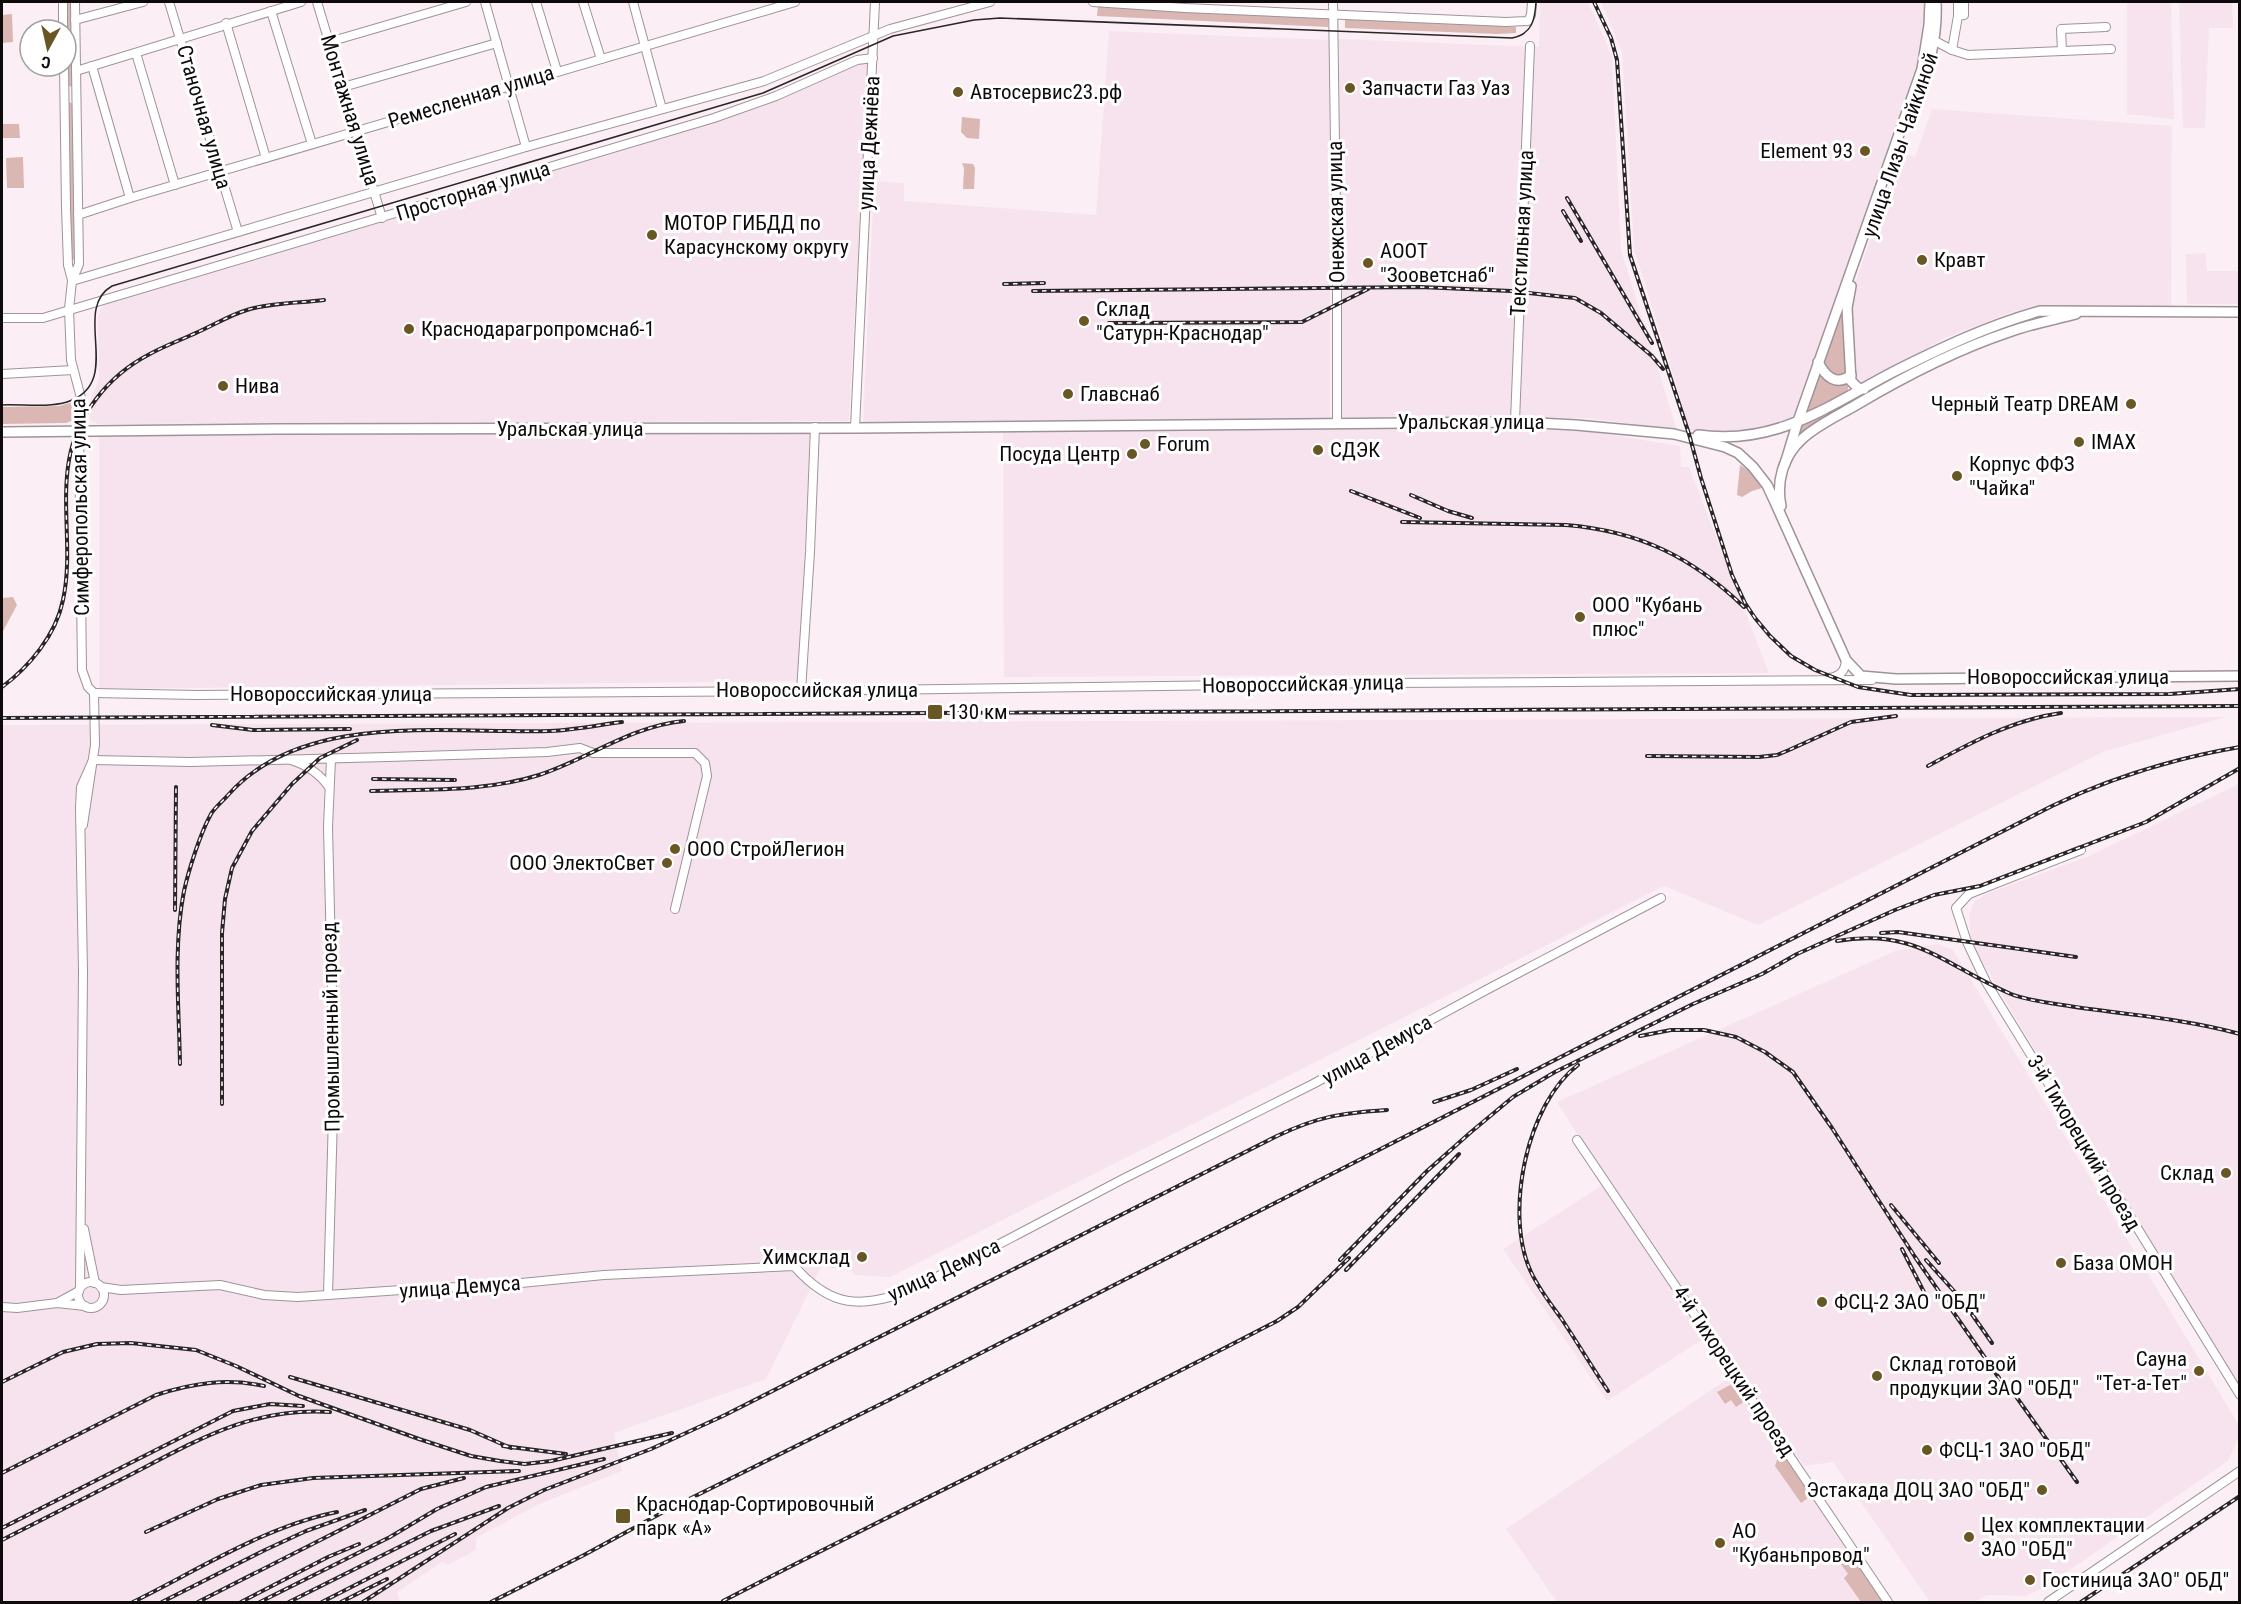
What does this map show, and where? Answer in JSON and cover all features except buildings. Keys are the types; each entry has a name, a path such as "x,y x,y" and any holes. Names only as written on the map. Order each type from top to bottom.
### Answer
{"main road":[{"name":"улица Лизы Чайкиной","path":"1848,286 1922,69 1930,2"},
{"name":"улица Лизы Чайкиной","path":"1848,286 1929,71 1935,42 1936,2"},
{"path":"1784,521 1779,488 1785,464 1818,362 1848,286"},
{"path":"1848,286 1851,375 1854,386 1864,389"},
{"path":"1785,464 1802,438 1931,364 2010,331 2092,310"},
{"path":"1797,424 1949,345 2014,318 2040,311 2240,312"},
{"path":"2014,318 2033,325"},
{"path":"1818,362 1828,377 1834,380 1841,381 1851,375"},
{"path":"1911,364 1926,362 1931,364"},
{"name":"Уральская улица","path":"2,431 815,428 1515,421 1738,437 1797,424"},
{"name":"Уральская улица","path":"1633,429 1674,434 1725,447 1738,453"},
{"path":"1738,437 1734,447 1767,485 1846,660"},
{"name":"Новороссийская улица","path":"1846,660 1861,676 1896,679 2240,676"}],"street":[{"path":"63,2 63,18"},
{"name":"Симферопольская улица","path":"75,2 75,18"},
{"path":"78,19 143,2"},
{"name":"Станочная улица","path":"169,2 238,232"},
{"path":"78,70 226,23 301,2"},
{"name":"Монтажная улица","path":"317,2 382,218"},
{"path":"329,42 466,2"},
{"path":"485,2 526,147"},
{"path":"536,2 557,71"},
{"path":"583,2 601,59"},
{"path":"633,2 662,109"},
{"name":"Ремесленная улица","path":"78,215 795,2"},
{"name":"улица Дежнёва","path":"855,427 874,2"},
{"name":"Просторная улица","path":"72,281 526,147 764,81 910,22 990,2"},
{"path":"1093,2 1528,21 1532,2"},
{"name":"Онежская улица","path":"1334,2 1337,422"},
{"path":"1952,50 1959,16 1958,2"},
{"path":"1959,16 1964,15 1964,2"},
{"path":"270,10 312,144"},
{"path":"226,23 266,158"},
{"path":"2062,51 2061,29 2106,27"},
{"path":"1935,42 1968,55 2111,50"},
{"path":"343,87 497,43"},
{"name":"Текстильная улица","path":"1515,421 1530,46"},
{"path":"136,53 174,185"},
{"name":"Просторная улица","path":"2,318 43,318 382,218 714,118 776,96 857,60 873,58"},
{"path":"92,66 130,198"},
{"name":"Симферопольская улица","path":"64,78 68,265 72,281"},
{"name":"Симферопольская улица","path":"76,78 79,264 72,281 69,309 73,370 81,395 79,430 82,670 88,687 94,693"},
{"path":"64,93 76,92"},
{"path":"2,374 73,370"},
{"path":"801,691 815,428"},
{"path":"1810,681 1837,676 1843,672 1846,660"},
{"name":"Новороссийская улица","path":"94,693 209,695 801,691 1896,679"},
{"path":"85,1306 79,1299 83,960 80,843 81,787 93,760 95,746 94,693"},
{"path":"93,760 169,763 547,752 580,748 593,753 694,753 705,763 706,776 675,909"},
{"path":"286,759 310,768 322,777 330,789"},
{"name":"Промышленный проезд","path":"328,1295 334,1080 328,827 331,759"},
{"name":"3-й Тихорецкий проезд","path":"2081,850 1969,894 1956,908 1967,942 1986,982 2240,1395"},
{"name":"улица Демуса","path":"98,1285 121,1290 220,1285 264,1295 298,1297 489,1286 604,1275 794,1266 823,1293 853,1301 880,1301 910,1291 1123,1179 1303,1089 1662,898"},
{"name":"4-й Тихорецкий проезд","path":"1577,1140 1888,1602"},
{"path":"81,1213 98,1285 104,1296 102,1302"},
{"path":"57,1303 87,1283 98,1285"},
{"path":"2,1307 17,1308 57,1303 93,1308 121,1290"},
{"path":"2048,1602 2240,1471"}],"shaded area":[{"path":"66,2 71,2 71,18 66,18"},
{"path":"1540,2 1588,2 1612,56 1621,250 1677,430 1588,418 1342,417 1339,39 1539,47"},
{"path":"1601,2 1926,2 1917,63 1906,99 1791,422 1761,430 1706,434 1690,430 1634,249 1622,52"},
{"path":"2127,2 2171,2 2174,119 2127,114"},
{"path":"2179,2 2232,2 2233,28 2209,28 2205,128 2183,128"},
{"path":"1098,6 1328,18 1328,27 1097,16"},
{"path":"12,14 13,42 2,43 2,15"},
{"path":"1345,18 1516,27 1516,33 1345,28"},
{"path":"1109,31 1330,40 1330,418 863,422 874,181 904,183 904,201 1096,215"},
{"path":"868,63 849,421 97,424 90,419 91,398 99,380 98,319 100,309 108,303 722,120 857,65"},
{"path":"68,78 72,78 71,87 68,85"},
{"path":"69,102 73,104 75,258 73,260 70,259"},
{"path":"1932,109 2172,126 2171,310 2038,306 2012,312 1945,338 1862,385 1856,380 1853,372 1850,308 1854,286 1890,183 1903,153 1915,157"},
{"path":"962,117 980,119 979,139 967,138 961,132"},
{"path":"3,124 19,124 20,138 3,138"},
{"path":"23,157 24,188 7,188 6,158"},
{"path":"962,163 973,164 975,168 974,189 963,189 964,168"},
{"path":"2206,253 2207,271 2239,271 2239,304 2187,304 2186,254"},
{"path":"1843,314 1848,375 1842,378 1830,376 1823,363 1840,316"},
{"path":"1917,364 1798,435 1801,426"},
{"path":"1820,373 1848,381 1848,393 1804,417"},
{"path":"76,401 76,419 66,423 2,424 2,407 59,406"},
{"path":"1496,427 1594,432 1680,446 1681,467 1689,467 1769,673 1004,677 1003,430"},
{"path":"99,432 810,433 799,681 99,689"},
{"path":"1740,465 1751,472 1762,488 1742,497 1737,495"},
{"path":"13,597 17,605 2,633 2,598"},
{"path":"2226,717 2103,752 1758,925 1664,886 890,1277 853,1275 853,1271 822,1265 766,1379 614,1433 622,1471 537,1505 476,1538 476,1550 448,1565 442,1562 397,1592 400,1602 2,1602 2,725"},
{"path":"2240,784 2239,1386 1971,942 1969,914 1974,902 1986,894 2089,856"},
{"path":"1939,944 1953,950 2239,1425 2239,1437 2228,1461 2045,1587 2026,1596 1988,1595 1974,1602 1930,1602 1833,1462 1804,1466 1584,1145 1557,1102 1895,951"},
{"path":"1604,1184 1706,1337 1607,1401 1503,1249"},
{"path":"1733,1375 1884,1602 1557,1602 1506,1529"},
{"path":"1732,1384 1738,1385 1748,1399 1736,1407 1731,1400 1725,1404 1717,1392"},
{"path":"1785,1456 1812,1495 1801,1503 1775,1466 1777,1460"},
{"path":"1847,1549 1884,1602 1861,1602 1844,1578 1848,1574 1835,1556"}],"tram line":[{"path":"2,405 59,404 84,393 93,379 96,363 96,312 100,297 112,286 763,93 893,36 974,20 1000,18 1512,38 1528,30 1535,15 1536,2"}],"railway":[{"path":"1594,2 1611,38 1617,60 1630,255 1689,434 1732,575 1745,603 1770,636 1791,656 1815,670 1858,687 1911,695 2170,694 2240,689"},
{"path":"1567,198 1652,343"},
{"path":"1563,211 1581,241"},
{"path":"1004,284 1044,283"},
{"path":"1033,291 1420,287 1511,291 1575,298 1601,313 1652,356 1663,369"},
{"path":"1109,323 1302,322 1368,289"},
{"path":"2,687 22,670 40,649 48,638 59,613 66,583 66,495 69,460 79,428 96,398 133,364 234,315 265,306 324,300"},
{"path":"1351,491 1420,518"},
{"path":"1411,495 1448,511 1472,518"},
{"path":"1402,522 1566,525 1617,533 1641,540 1684,561 1705,574 1744,607"},
{"path":"2,718 2240,706"},
{"path":"1928,766 2008,727 2061,713"},
{"path":"1647,756 1759,757 1777,755 1851,722 1896,716"},
{"path":"371,791 455,789 519,780 557,768 646,729 684,721"},
{"path":"180,1064 178,956 186,882 199,841 211,814 229,794 260,767 297,749 337,738 380,732 550,731 622,722"},
{"path":"212,725 253,730 350,729"},
{"path":"222,1104 222,933 225,899 232,868 252,831 292,784 320,758 357,740"},
{"path":"491,1602 667,1510 889,1400 2052,806 2144,770 2240,747"},
{"path":"1340,1260 1427,1171 1471,1132 1513,1097 1555,1072 1693,1004 1762,974 1797,954 1895,910 1934,895 1980,886 2146,822 2240,768"},
{"path":"373,779 455,780"},
{"path":"175,910 176,787"},
{"path":"1881,933 1898,932 2076,957"},
{"path":"1837,941 1864,938 1888,939 1909,944 1948,961 2011,994 2028,999 2181,1021 2240,1034"},
{"path":"1640,1036 1671,1030 1704,1030 1736,1037 1765,1052 1793,1072 1915,1257 2006,1388"},
{"path":"1578,1065 1560,1083 1545,1106 1533,1133 1520,1192 1520,1221 1523,1248 1534,1278 1608,1391"},
{"path":"1434,1102 1471,1090 1517,1069"},
{"path":"363,1602 508,1508 544,1490 651,1449 725,1415 1277,1136 1331,1117 1387,1110"},
{"path":"1346,1270 1459,1154"},
{"path":"1891,1205 1939,1263"},
{"path":"1902,1249 1927,1298"},
{"path":"723,1601 1277,1321 1298,1307 1349,1258"},
{"path":"1926,1260 1962,1300 1992,1343"},
{"path":"2,1382 63,1352 97,1344 131,1343 196,1350 299,1396 471,1456 500,1461 525,1464 551,1461 672,1433"},
{"path":"290,1377 470,1430 511,1448"},
{"path":"2005,1381 2077,1482"},
{"path":"2,1473 156,1395 183,1387 210,1383 237,1382 264,1386"},
{"path":"2,1528 233,1411 270,1404 303,1406"},
{"path":"2,1540 225,1429 275,1415 330,1412"},
{"path":"503,1446 566,1454"},
{"path":"260,1602 390,1537 437,1509 486,1487 604,1459"},
{"path":"146,1532 218,1499 261,1485 313,1478 519,1471"},
{"path":"198,1602 421,1489 464,1478"},
{"path":"2081,1602 2240,1496"},
{"path":"289,1602 431,1531 499,1506"},
{"path":"162,1602 306,1531 365,1510"},
{"path":"133,1602 258,1538 284,1527 337,1512"},
{"path":"322,1602 455,1534"},
{"path":"241,1602 328,1557 359,1544"},
{"path":"341,1602 387,1579"}],"place":[{"name":"Запчасти Газ Уаз","path":"1350,88"},
{"name":"Автосервис23.рф","path":"958,92"},
{"name":"Element 93","path":"1865,151"},
{"name":"МОТОР ГИБДД по Карасунскому округу","path":"652,235"},
{"name":"Кравт","path":"1922,260"},
{"name":"АООТ \"Зооветснаб\"","path":"1368,263"},
{"name":"Склад \"Сатурн-Краснодар\"","path":"1084,321"},
{"name":"Краснодарагропромснаб-1","path":"409,329"},
{"name":"Нива","path":"223,386"},
{"name":"Главснаб","path":"1068,394"},
{"name":"Черный Театр DREAM","path":"2131,404"},
{"name":"IMAX","path":"2079,442"},
{"name":"Forum","path":"1145,444"},
{"name":"СДЭК","path":"1318,450"},
{"name":"Посуда Центр","path":"1132,454"},
{"name":"Корпус ФФЗ \"Чайка\"","path":"1957,476"},
{"name":"ООО \"Кубань плюс\"","path":"1580,617"},
{"name":"130 км","path":"935,712"},
{"name":"ООО СтройЛегион","path":"675,849"},
{"name":"ООО ЭлектоСвет","path":"667,863"},
{"name":"Склад","path":"2226,1173"},
{"name":"Химсклад","path":"862,1257"},
{"name":"База ОМОН","path":"2061,1263"},
{"name":"ФСЦ-2 ЗАО \"ОБД\"","path":"1822,1302"},
{"name":"Сауна \"Тет-а-Тет\"","path":"2199,1371"},
{"name":"Склад готовой продукции ЗАО \"ОБД\"","path":"1877,1376"},
{"name":"ФСЦ-1 ЗАО \"ОБД\"","path":"1927,1450"},
{"name":"Эстакада ДОЦ ЗАО \"ОБД\"","path":"2042,1490"},
{"name":"Краснодар-Сортировочный парк «А»","path":"623,1516"},
{"name":"Цех комплектации ЗАО \"ОБД\"","path":"1969,1537"},
{"name":"АО \"Кубаньпровод\"","path":"1720,1543"},
{"name":"Гостиница ЗАО\" ОБД\"","path":"2030,1580"}]}
